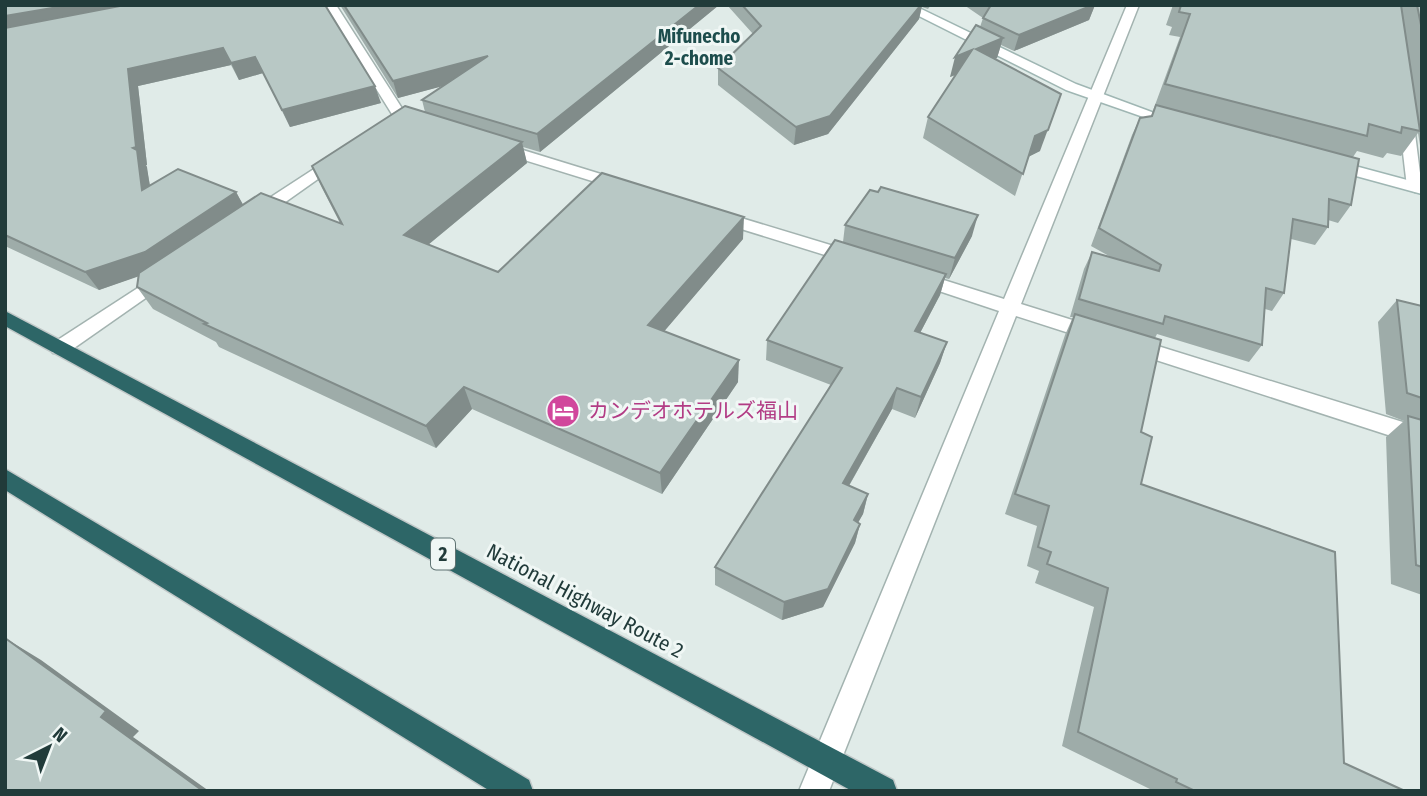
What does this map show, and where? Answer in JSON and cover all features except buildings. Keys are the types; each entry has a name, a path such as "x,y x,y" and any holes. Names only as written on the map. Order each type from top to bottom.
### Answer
{"highway":[{"name":"National Highway Route 2","path":"5,317 882,791"},
{"path":"7,480 518,791"}],"street":[{"path":"330,5 394,120 440,129"},
{"path":"903,5 1097,100 1189,127"},
{"path":"814,791 874,638 1013,308 1133,5"},
{"path":"1309,159 1418,188 1404,96"},
{"path":"480,141 640,191"},
{"path":"238,226 354,148"},
{"path":"706,212 866,262"},
{"path":"60,348 181,266"},
{"path":"893,270 1422,437"}],"place":[{"name":"カンデオホテルズ福山","path":"563,411"}],"district":[{"name":"Mifunecho 2-chome","path":"699,47"}]}
